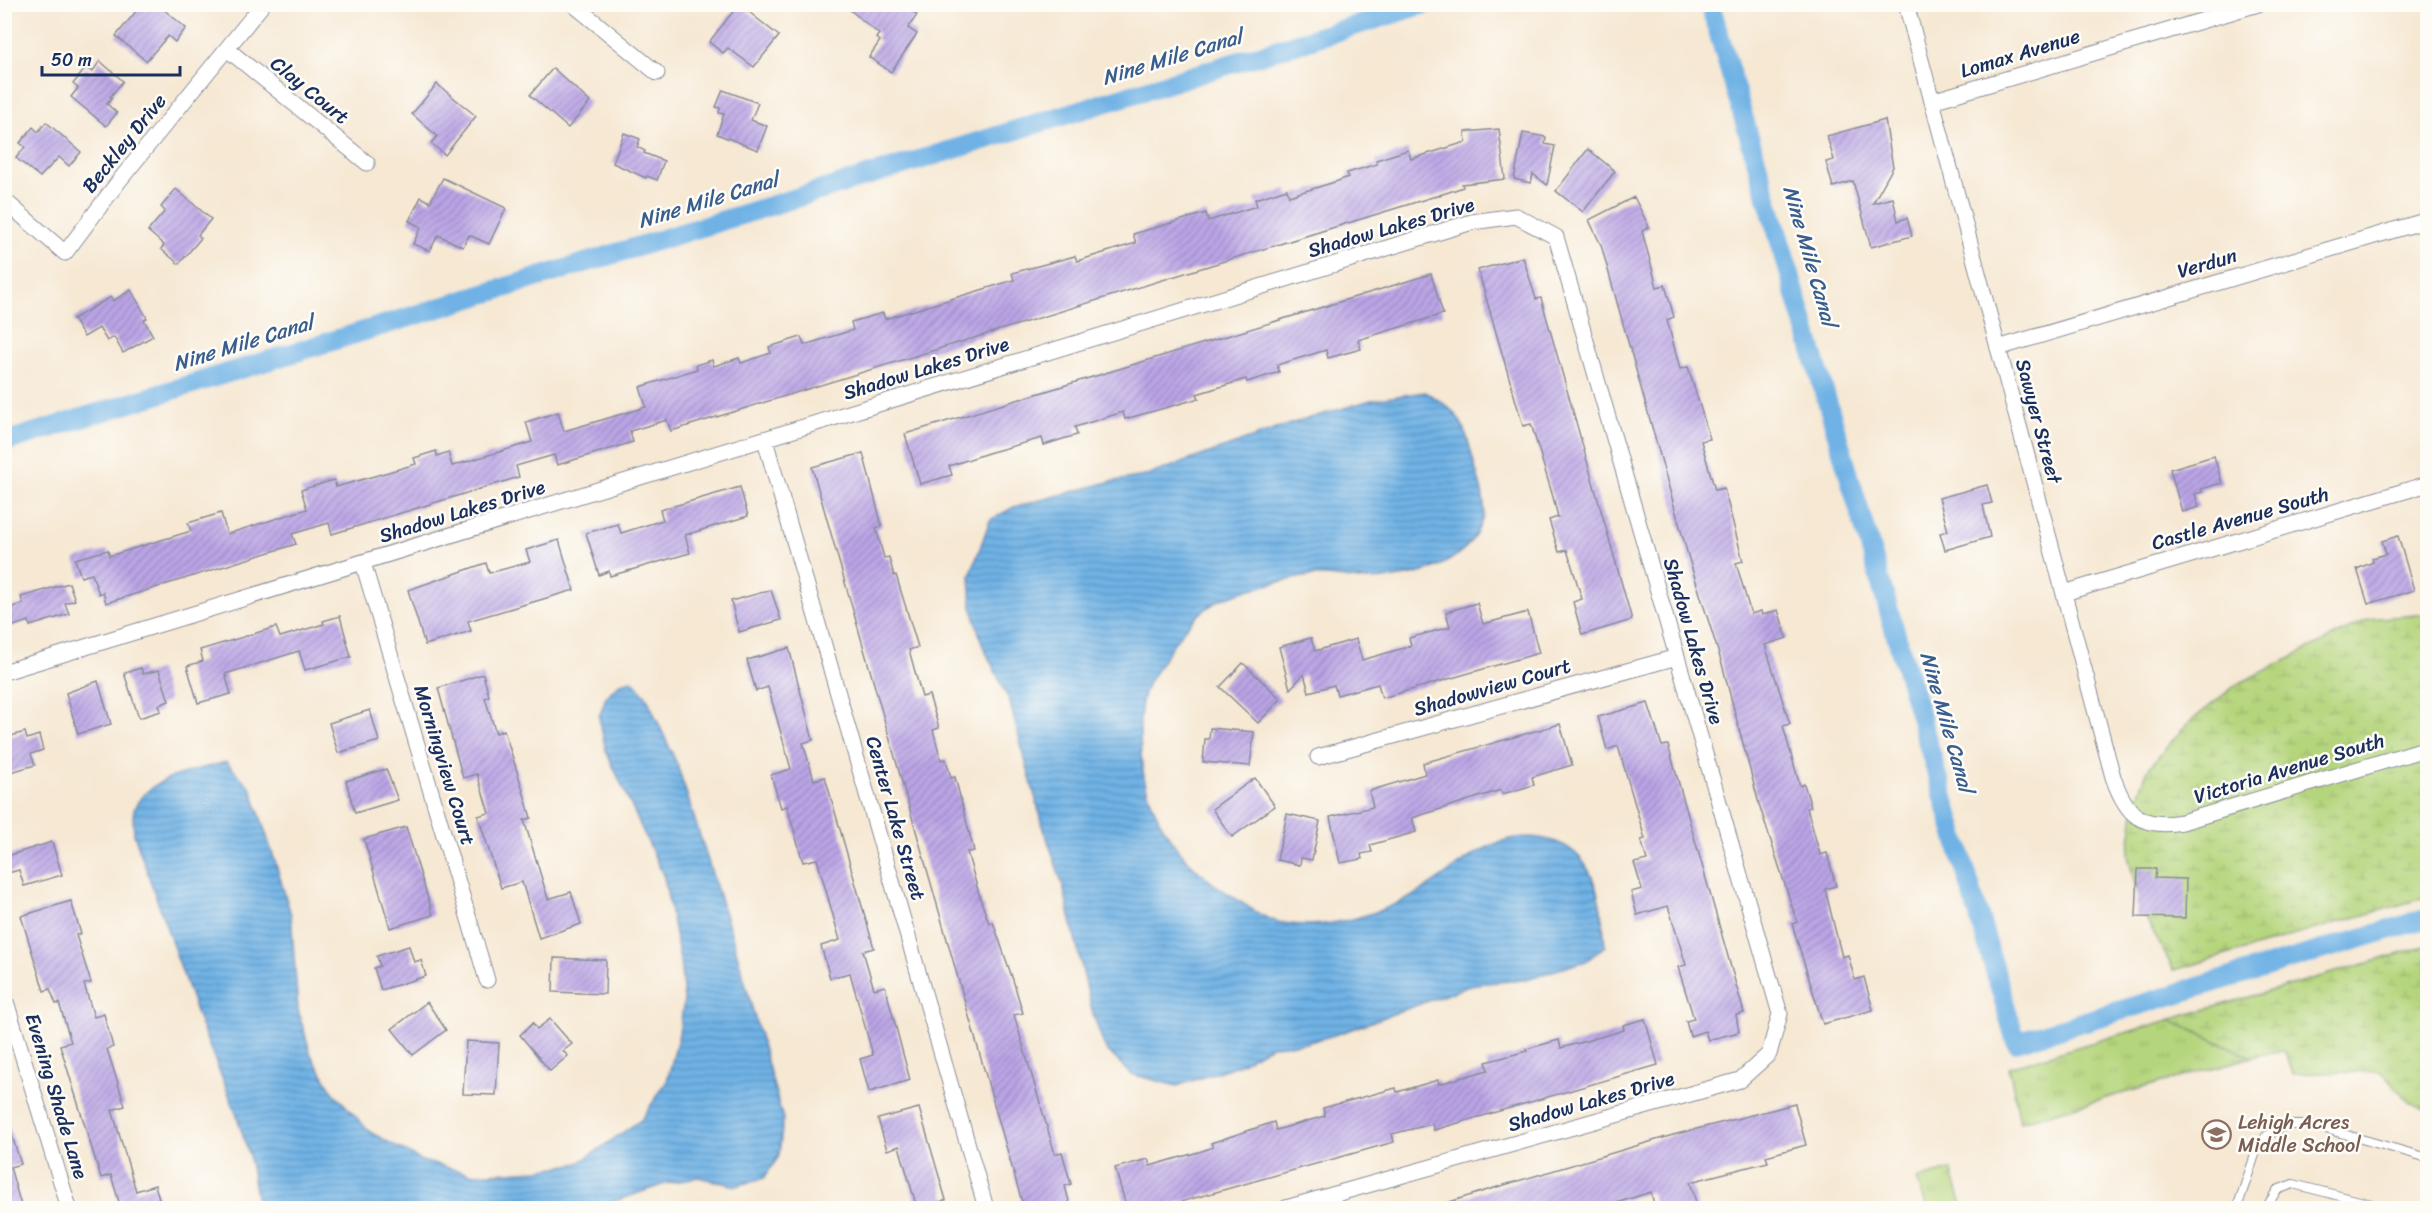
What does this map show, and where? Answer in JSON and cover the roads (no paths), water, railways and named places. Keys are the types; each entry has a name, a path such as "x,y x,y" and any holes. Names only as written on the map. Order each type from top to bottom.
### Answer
{"street":[{"name":"Beckley Drive","path":"4,200 65,253 119,181 263,4"},
{"path":"573,4 657,73"},
{"name":"Sawyer Street","path":"1906,4 2119,796 2130,813 2161,825"},
{"name":"Lomax Avenue","path":"1932,101 2258,4"},
{"name":"Clay Court","path":"227,49 367,164"},
{"name":"Shadow Lakes Drive","path":"4,672 1472,222 1516,216 1556,237 1780,1014 1769,1054 1740,1080 1286,1209"},
{"name":"Verdun","path":"1998,348 2427,220"},
{"name":"Center Lake Street","path":"765,440 987,1209"},
{"name":"Castle Avenue South","path":"2064,593 2427,484"},
{"name":"Morningview Court","path":"363,563 487,980"},
{"name":"Shadowview Court","path":"1317,757 1677,657"},
{"name":"Victoria Avenue South","path":"2161,825 2182,822 2427,748"},
{"name":"Evening Shade Lane","path":"4,995 69,1209"}],"lane":[{"path":"2237,1209 2258,1146 2266,1136 2287,1125 2313,1125 2427,1158"},
{"path":"2266,1209 2277,1190 2293,1184 2386,1209"}],"water":[{"path":"1425,392 1448,407 1461,422 1465,431 1484,506 1483,517 1475,535 1464,549 1450,560 1417,574 1362,580 1311,576 1238,593 1208,607 1178,638 1146,688 1141,710 1140,738 1142,767 1147,789 1168,835 1188,861 1227,893 1254,911 1276,921 1315,925 1346,920 1378,911 1425,889 1494,844 1533,837 1556,842 1570,849 1589,871 1599,901 1605,946 1586,961 1523,980 1475,984 1341,1033 1306,1043 1271,1046 1238,1065 1177,1086 1131,1074 1105,1048 1092,1011 1063,886 1043,826 1009,700 982,644 972,608 970,576 990,520 1014,507 1109,482 1145,476 1293,423 1371,400"},
{"path":"632,680 646,696 677,764 733,939 783,1119 779,1156 764,1178 736,1186 698,1177 662,1185 595,1208 258,1208 249,1155 235,1110 200,1023 134,834 133,813 140,799 161,782 187,772 226,762 251,788 291,915 298,1010 311,1055 333,1092 370,1132 422,1161 472,1174 539,1170 579,1163 642,1119 667,1081 679,1034 684,1000 680,960 664,877 606,751 599,717 606,697 620,683"}],"waterway":[{"name":"Nine Mile Canal","path":"4,442 1425,4"},
{"name":"Nine Mile Canal","path":"1710,4 2016,1042 2428,918"}],"place":[{"name":"Lehigh Acres Middle School","path":"2217,1134"}]}
